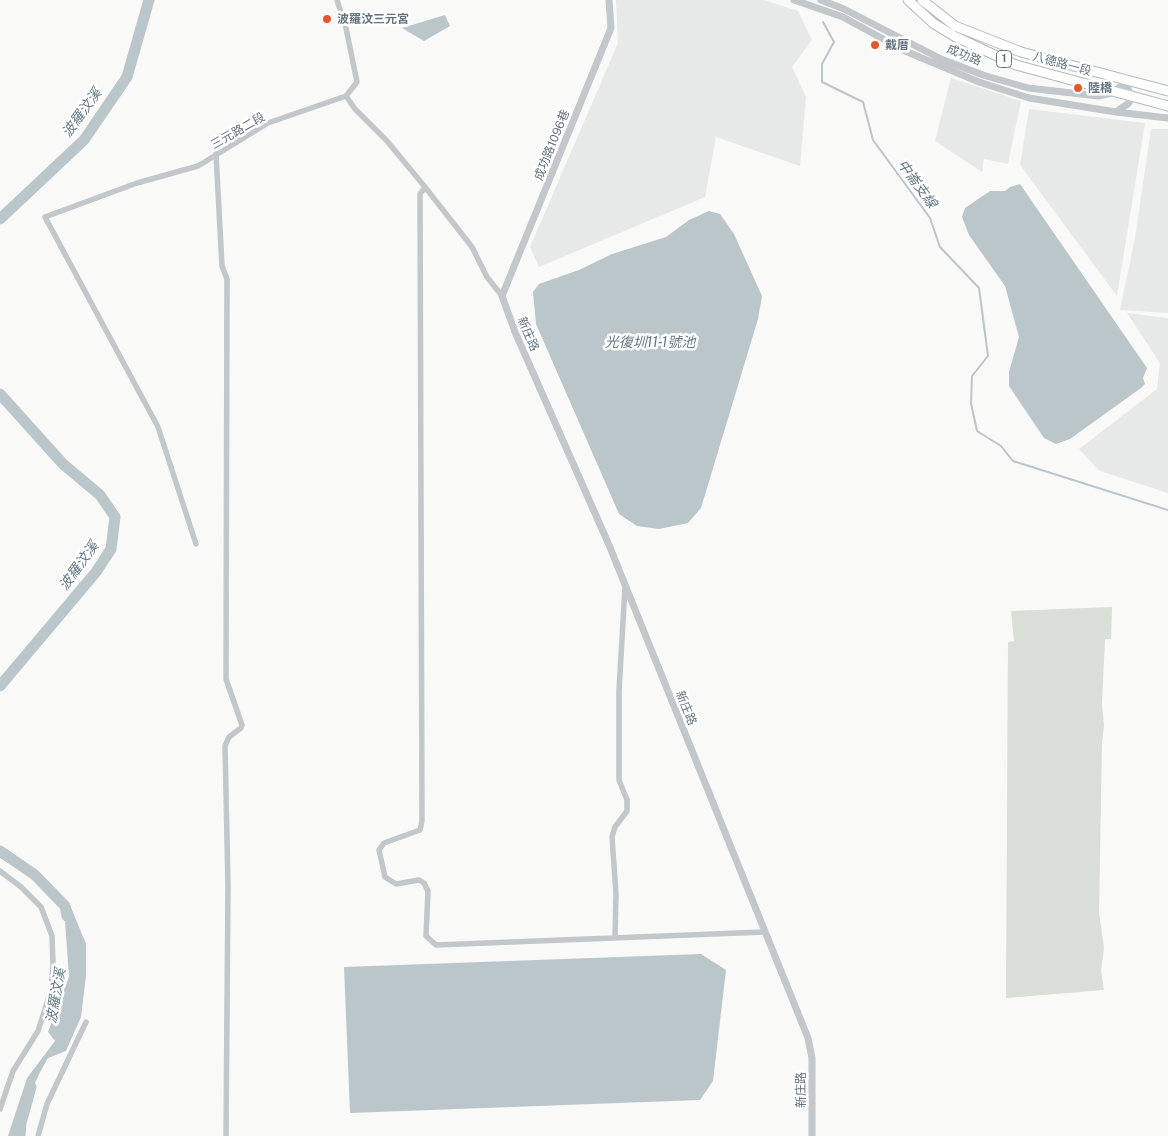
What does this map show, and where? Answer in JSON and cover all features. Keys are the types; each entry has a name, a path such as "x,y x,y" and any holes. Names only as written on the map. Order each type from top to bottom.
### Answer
{"main road":[{"name":"八德路一段","path":"908,0 933,24 954,36 1016,64 1113,93"},
{"name":"八德路一段","path":"922,0 955,26 1021,52 1126,81"},
{"name":"1","path":"1126,81 1168,91"},
{"name":"1","path":"1113,93 1168,106"}],"street":[{"path":"337,0 346,28 357,82 346,96 355,109 387,141 472,247 487,277 502,296"},
{"name":"成功路1096巷","path":"502,296 611,28 609,0"},
{"name":"成功路","path":"794,0 843,17 905,51 979,82 1029,98 1168,118"},
{"name":"成功路","path":"821,0 844,9 941,59 983,75 1028,88 1098,96 1113,93"},
{"path":"1113,93 1126,81 1130,96 1129,103 1116,112"},
{"name":"三元路二段","path":"196,544 158,426 45,217 137,183 198,166 268,124 346,96"},
{"path":"216,154 222,266 227,278 226,679 242,725 242,728 229,737 225,746 228,886 226,1136"},
{"path":"425,187 420,194 422,820 420,830 384,843 379,850 385,877 396,884 419,880 424,883 428,890 426,936 436,945 764,932"},
{"name":"新庄路","path":"502,296 515,332 609,545 808,1038 812,1058 812,1136"},
{"path":"614,938 616,894 612,837 615,827 627,812 627,800 619,780 619,690 625,585"},
{"path":"0,871 28,893 41,907 52,936 53,965 51,990 38,1031 13,1071 0,1109"},
{"path":"38,1136 47,1104 86,1022"}],"shaded area":[{"path":"616,0 764,0 798,11 812,40 792,67 806,97 800,166 716,137 705,197 539,267 530,247 618,43"},
{"path":"951,78 1021,101 1008,164 984,159 982,172 935,141"},
{"path":"1029,109 1145,123 1117,296 1020,165"},
{"path":"1151,129 1168,129 1168,313 1120,310 1135,238"},
{"path":"1127,313 1168,318 1168,493 1100,471 1079,449 1157,389 1160,363"},
{"path":"1112,607 1111,639 1105,639 1102,704 1104,726 1102,742 1099,913 1104,948 1101,971 1104,990 1006,998 1008,642 1014,641 1011,611"}],"water":[{"path":"445,15 450,26 424,41 402,28"},
{"path":"1020,184 1147,368 1143,378 1145,384 1141,388 1070,439 1056,444 1044,438 1009,386 1009,372 1019,337 1005,286 969,235 962,217 965,208 990,191 1005,191 1010,187"},
{"name":"光復圳11-1號池","path":"709,211 720,214 734,234 762,296 758,319 701,508 688,523 659,529 637,526 619,514 536,324 533,292 539,284 579,270 612,254 666,237 689,220"},
{"name":"波羅汶溪","path":"59,903 70,905 86,944 86,976 81,1017 66,1051 48,1058 40,1072 24,1107 23,1136 8,1136 27,1078 55,1041 48,1032 69,977 65,921"},
{"path":"701,954 726,970 713,1081 700,1100 350,1113 344,967"}],"waterway":[{"name":"波羅汶溪","path":"0,219 84,140 127,77 149,0"},
{"name":"中崙支線","path":"823,22 834,42 822,64 822,82 863,102 873,140 930,218 940,247 979,288 988,356 972,376 971,403 977,431 1001,446 1013,461 1168,510"},
{"name":"波羅汶溪","path":"0,394 63,464 100,495 115,517 111,549 96,572 0,686"},
{"name":"波羅汶溪","path":"0,851 35,875 65,906 67,916"},
{"name":"波羅汶溪","path":"20,1136 21,1123 31,1087"}],"place":[{"name":"波羅汶三元宮","path":"327,19"},
{"name":"戴厝","path":"875,45"},
{"name":"陸橋","path":"1078,88"}]}
